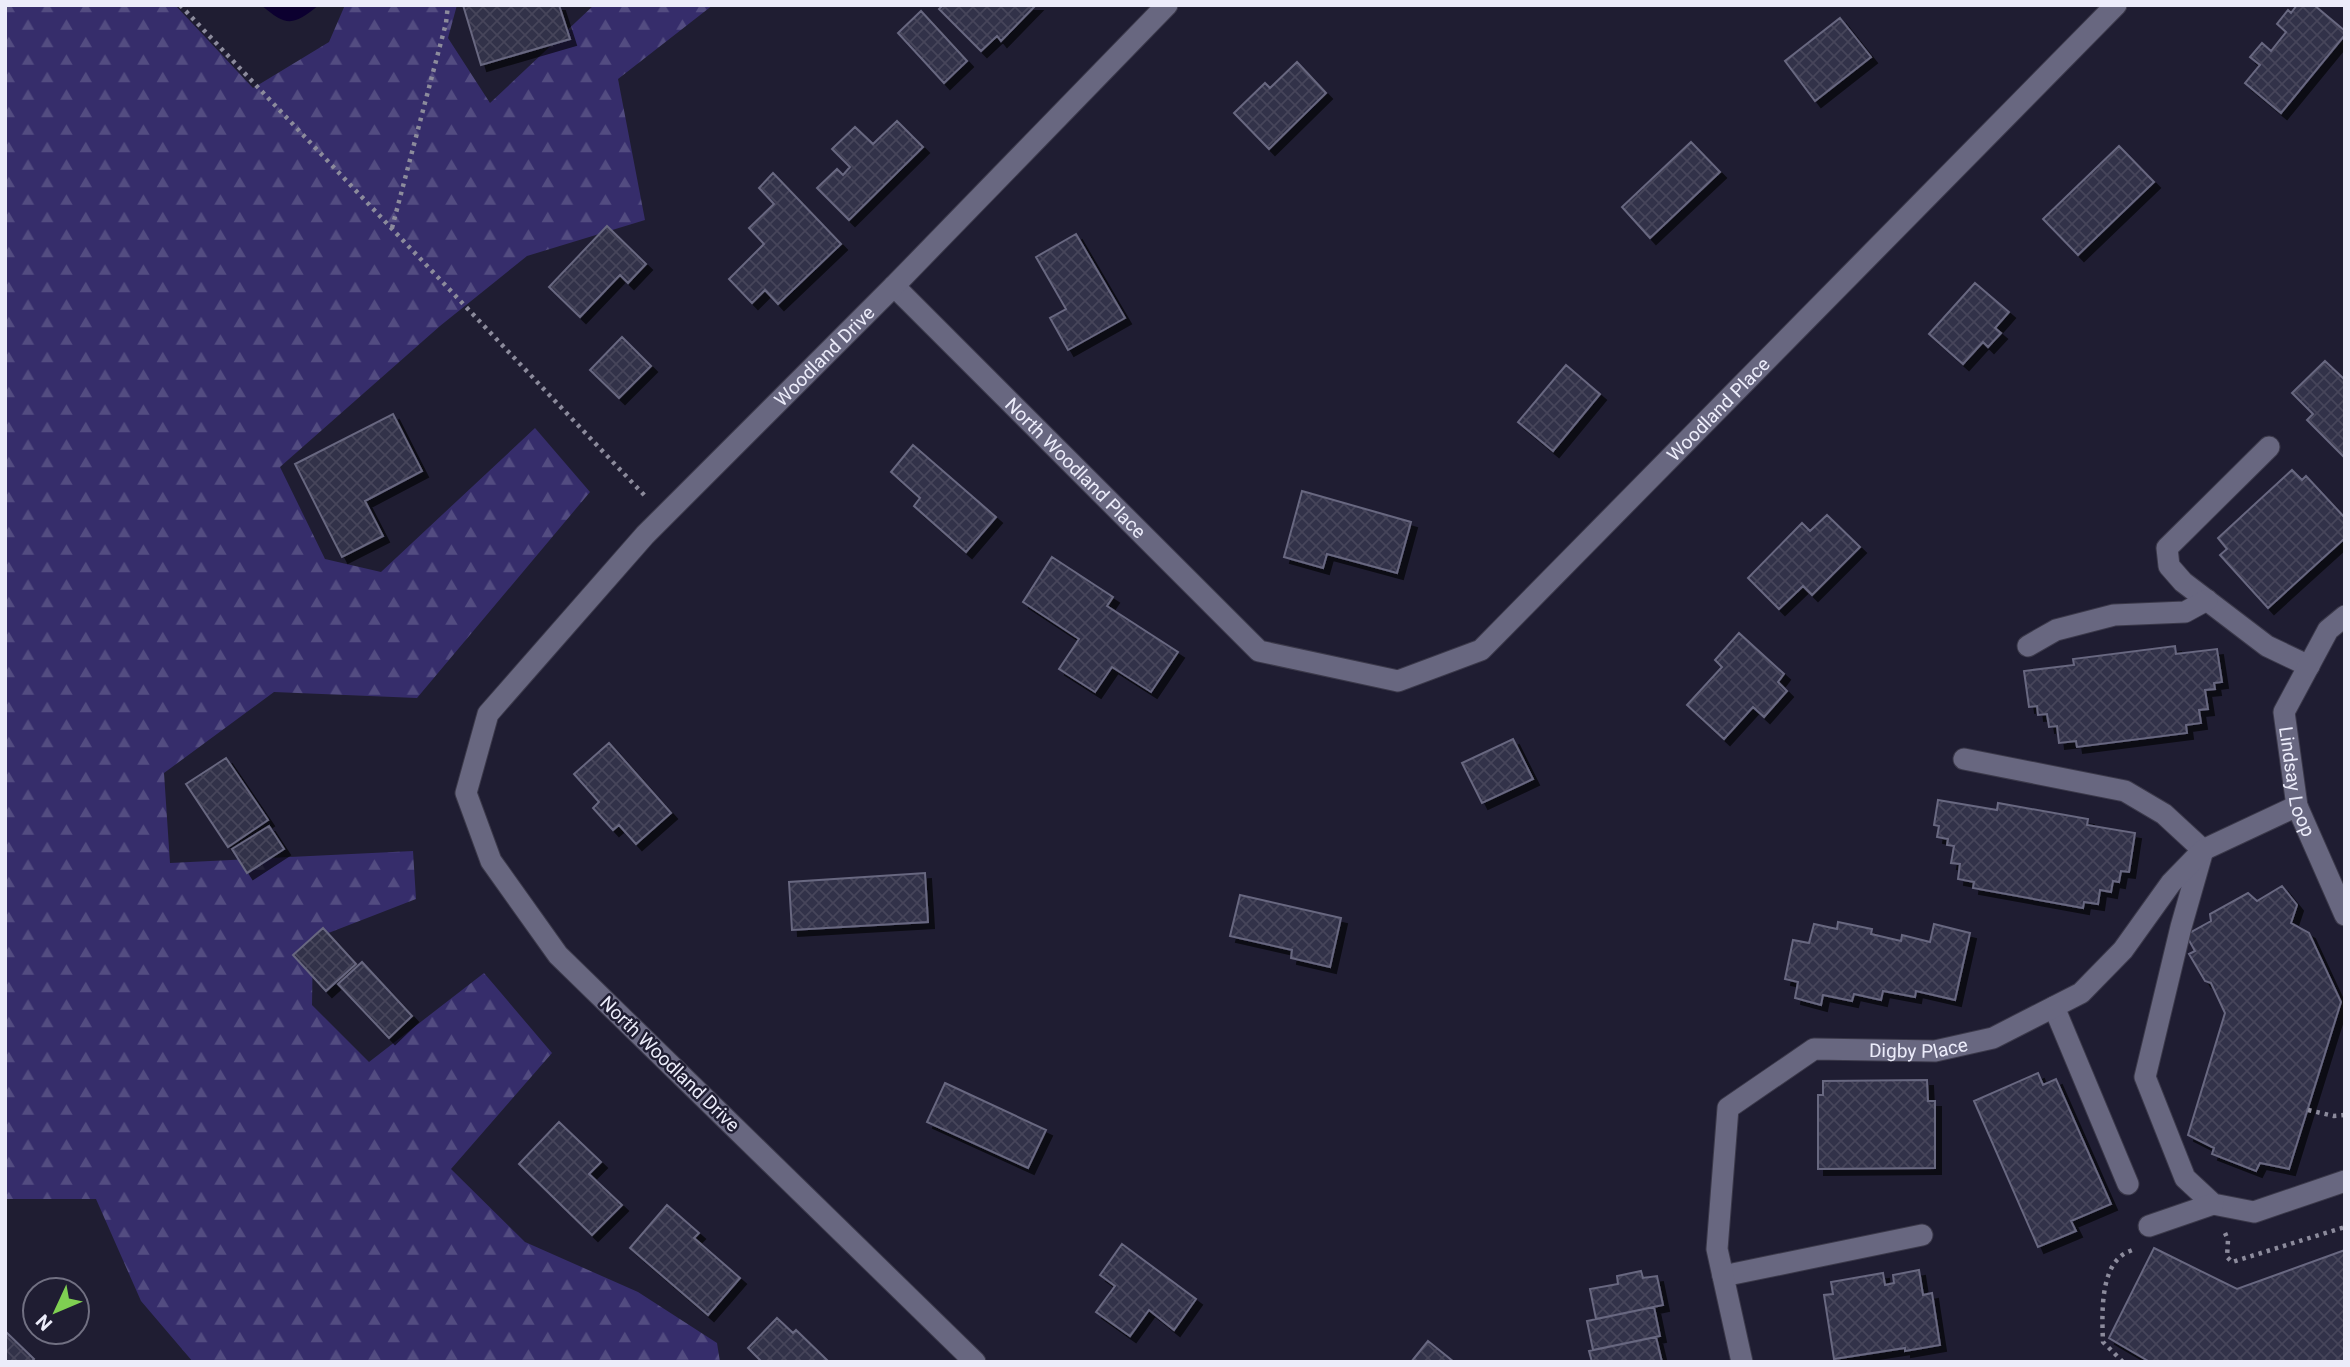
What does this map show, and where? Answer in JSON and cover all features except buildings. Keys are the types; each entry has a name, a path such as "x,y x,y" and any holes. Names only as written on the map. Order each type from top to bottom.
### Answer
{"street":[{"name":"Woodland Drive","path":"488,714 664,516 894,286 1167,5"},
{"name":"Woodland Place","path":"1259,651 1398,681 1481,650 2116,5"},
{"name":"North Woodland Place","path":"894,286 1259,651"},
{"path":"2269,447 2167,548 2169,566 2183,582 2267,646 2308,666"},
{"path":"2028,646 2056,630 2114,615 2185,612 2207,600"},
{"name":"Lindsay Loop","path":"2345,616 2328,629 2284,712 2297,806 2345,915"},
{"name":"North Woodland Drive","path":"488,714 466,793 491,861 558,955 975,1362"},
{"path":"1964,759 2125,791 2164,814 2203,850 2181,927 2145,1077 2185,1178 2213,1204 2253,1212 2345,1181"},
{"name":"Digby Place","path":"1742,1362 1717,1249 1728,1108 1814,1049 1935,1051 1993,1038 2081,993 2123,950 2171,883 2203,850 2297,806"},
{"path":"2054,1007 2128,1184"},
{"path":"2148,1237 2213,1204"},
{"path":"1723,1276 1922,1235"}],"path":[{"path":"180,5 664,516"},
{"path":"391,228 449,5"},
{"path":"2308,1110 2334,1116 2345,1115"},
{"path":"2223,1229 2228,1240 2227,1257 2232,1262 2345,1227"},
{"path":"2123,1362 2103,1342 2102,1310 2110,1269 2121,1256 2137,1248 2148,1237"}],"green space":[{"path":"5,5 175,5 253,88 329,42 345,5 457,5 448,38 490,103 594,5 713,5 618,79 645,220 527,256 440,326 280,467 325,559 381,572 535,428 590,492 417,698 274,692 164,773 170,863 413,851 416,899 313,939 312,1005 369,1062 484,973 552,1053 451,1169 525,1242 638,1292 717,1343 720,1362 193,1362 141,1301 96,1199 5,1199"}],"shaded area":[{"path":"261,5 319,5 303,17 290,21 277,17"}]}
